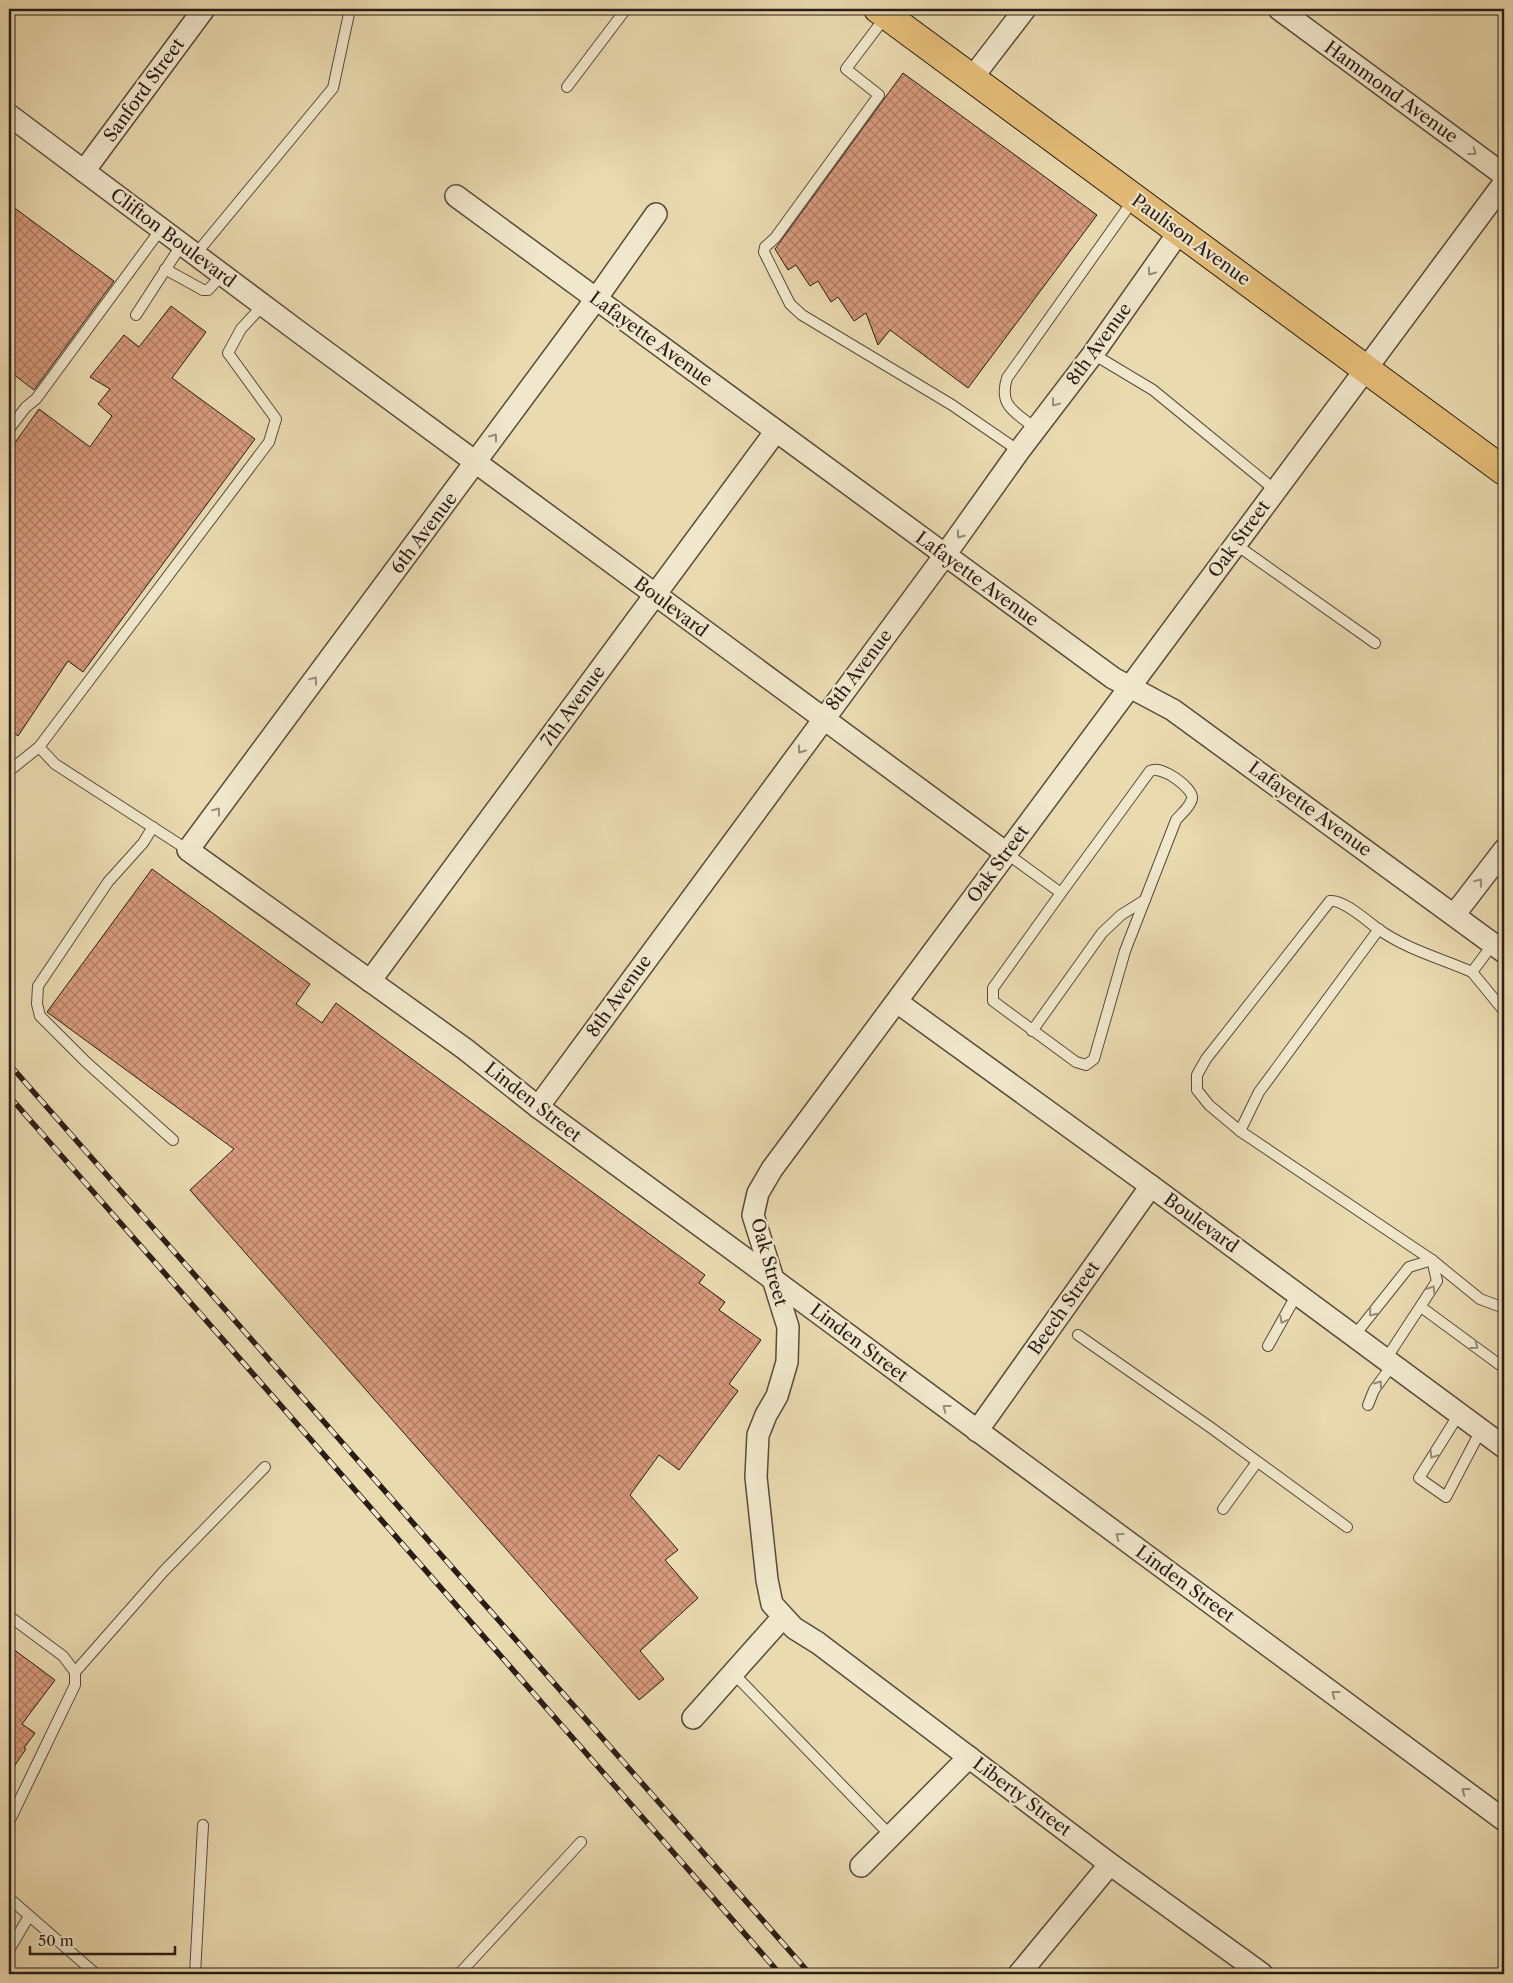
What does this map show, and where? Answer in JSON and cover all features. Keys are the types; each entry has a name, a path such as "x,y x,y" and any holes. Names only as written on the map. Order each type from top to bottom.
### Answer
{"main road":[{"name":"Paulison Avenue","path":"883,12 1504,471"}],"street":[{"name":"Sanford Street","path":"84,171 204,9"},
{"path":"972,78 1025,9"},
{"name":"Hammond Avenue","path":"1279,9 1504,175"},
{"name":"Clifton Boulevard","path":"9,115 338,361"},
{"name":"Oak Street","path":"783,1617 772,1604 767,1580 756,1476 758,1435 766,1415 777,1396 787,1362 788,1327 752,1215 758,1192 772,1169 1504,182"},
{"name":"Lafayette Avenue","path":"456,196 1113,678 1173,710 1499,948"},
{"name":"6th Avenue","path":"188,850 476,463 656,214"},
{"name":"8th Avenue","path":"538,1107 1093,354 1179,232"},
{"name":"Boulevard","path":"338,361 1006,853"},
{"name":"7th Avenue","path":"370,981 776,431"},
{"name":"Linden Street","path":"188,850 465,1049 538,1107 1504,1820"},
{"path":"1454,915 1504,850"},
{"name":"Boulevard","path":"897,1002 1151,1186 1504,1447"},
{"name":"Beech Street","path":"977,1430 1151,1186"},
{"path":"693,1718 783,1617"},
{"name":"Liberty Street","path":"783,1617 794,1628 818,1644 1110,1864 1262,1974"},
{"path":"861,1866 969,1757"},
{"path":"1019,1974 1110,1864"}],"lane":[{"path":"136,315 166,269 189,250 333,88 350,9"},
{"path":"567,87 626,9"},
{"path":"883,12 846,69 879,95 775,238 765,247 764,252 790,304 802,315 952,404 1019,452"},
{"path":"1036,429 1006,403 1003,391 1007,378 1134,199"},
{"path":"9,428 26,407 36,399 161,228"},
{"path":"166,269 203,290 208,290 222,274"},
{"path":"9,771 39,747 269,442 276,419 228,353 241,329 263,305"},
{"path":"1093,354 1152,390 1275,490"},
{"path":"1235,544 1375,643"},
{"path":"39,747 55,764 188,850"},
{"path":"1158,769 1162,770 1183,784 1192,794 1192,799 1176,820 1125,951 1094,1059 1086,1066 1076,1062 993,1002 993,988 1061,893 1150,772 1158,769"},
{"path":"153,828 143,843 108,882 38,986 37,1004 40,1016 79,1056 172,1140"},
{"path":"1006,853 1061,893"},
{"path":"1032,1031 1102,933 1121,915 1145,900"},
{"path":"1504,1011 1472,972 1443,959 1419,952 1393,939 1341,902 1330,901 1206,1059 1197,1075 1198,1090 1209,1105 1240,1131 1432,1260 1480,1299 1504,1308"},
{"path":"1240,1131 1259,1092 1379,929"},
{"path":"1472,972 1499,948"},
{"path":"1368,1405 1389,1362 1438,1281 1432,1260"},
{"path":"1354,1336 1409,1266 1432,1260"},
{"path":"1268,1346 1297,1294"},
{"path":"1421,1307 1504,1368"},
{"path":"1078,1335 1347,1527"},
{"path":"1460,1414 1419,1478 1446,1497 1481,1430"},
{"path":"1223,1509 1257,1462"},
{"path":"75,1672 162,1572 265,1467"},
{"path":"9,1616 63,1656 75,1672 75,1685 9,1822"},
{"path":"733,1673 891,1836"},
{"path":"195,1974 203,1825"},
{"path":"459,1974 581,1842"},
{"path":"9,1898 96,1974"},
{"path":"9,1950 29,1916"}],"building":[{"path":"903,73 1097,215 968,388 890,330 878,345 866,313 854,321 838,297 831,302 818,281 810,286 796,265 788,270 775,249"},
{"path":"9,204 114,281 34,390 9,371"},
{"path":"171,306 206,332 172,378 255,439 83,672 68,661 18,736 9,729 9,451 39,409 90,447 112,416 98,404 110,389 90,377 124,335 139,347"},
{"path":"152,869 310,984 296,1004 322,1023 336,1003 705,1275 699,1283 725,1302 719,1310 761,1340 729,1384 738,1391 679,1470 659,1455 630,1495 678,1550 665,1560 698,1598 640,1651 664,1679 639,1700 190,1190 234,1149 47,1012"},
{"path":"9,1646 55,1680 22,1724 35,1733 9,1774"}],"railway":[{"path":"9,1064 810,1974"},
{"path":"9,1096 780,1974"}]}
